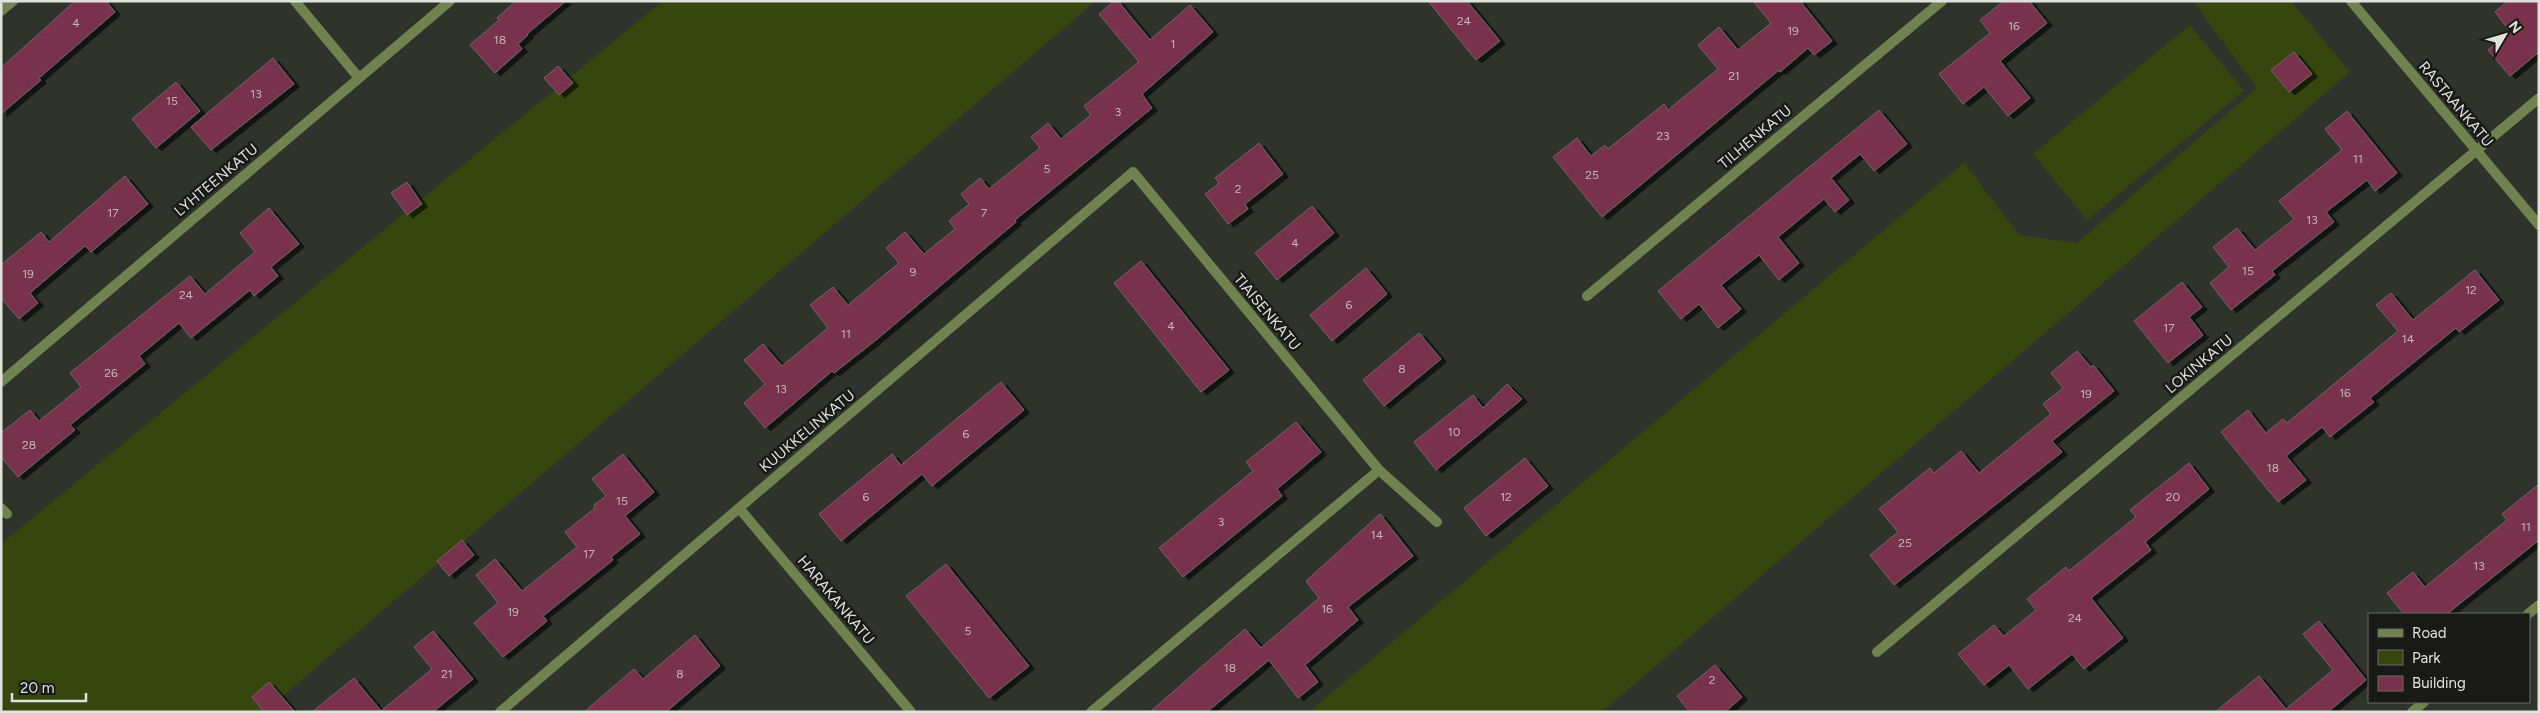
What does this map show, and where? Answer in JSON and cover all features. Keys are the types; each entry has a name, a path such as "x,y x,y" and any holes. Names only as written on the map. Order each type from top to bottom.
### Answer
{"street":[{"path":"1,12 14,1"},
{"path":"294,1 359,78"},
{"name":"LYHTEENKATU","path":"1,382 450,1"},
{"name":"TILHENKATU","path":"1587,296 1942,1"},
{"name":"RASTAANKATU","path":"2351,1 2539,226"},
{"name":"LOKINKATU","path":"1876,652 2477,152 2539,98"},
{"name":"TIAISENKATU","path":"1133,172 1379,470 1437,522"},
{"name":"KUUKKELINKATU","path":"500,712 1133,172"},
{"path":"1091,712 1379,470"},
{"name":"HARAKANKATU","path":"739,508 911,712"},
{"path":"2529,613 2539,605"},
{"path":"2412,712 2423,703"}],"green space":[{"path":"663,1 1096,1 264,712 1,712 1,544"},
{"path":"2193,1 2291,1 2350,72 1602,712 1309,712 1964,163 2019,235 2077,243 2257,88"},
{"path":"2190,25 2244,91 2087,220 2033,154"}],"building":[{"path":"75,1 106,1 115,12 1,114 1,68"},
{"path":"516,1 566,1 527,34 518,44 522,49 495,73 470,45 499,20 497,18"},
{"path":"1114,1 1118,1 1150,40 1190,5 1213,32 1142,94 1152,108 1015,220 1016,222 876,340 834,373 832,371 765,428 744,403 765,384 744,360 763,344 782,366 828,328 810,305 833,287 848,305 899,263 886,248 905,232 924,254 955,229 949,221 969,204 961,194 980,178 989,189 1040,148 1031,137 1048,123 1061,139 1091,115 1084,106 1139,62 1099,14"},
{"path":"1428,1 1467,1 1500,41 1476,60"},
{"path":"1753,1 1800,1 1832,41 1814,55 1808,48 1780,72 1779,70 1602,217 1553,157 1577,138 1591,156 1605,145 1608,149 1664,104 1668,110 1718,69 1698,45 1719,27 1738,50 1771,23"},
{"path":"2004,1 2029,1 2047,23 2000,61 2030,98 2008,116 1984,87 1963,104 1939,74 1990,33 1980,20"},
{"path":"2508,1 2539,1 2539,52 2510,76 2488,50 2510,31 2495,12"},
{"path":"2294,52 2312,74 2289,92 2271,70"},
{"path":"273,58 294,84 211,150 191,127"},
{"path":"558,66 573,83 559,95 544,78"},
{"path":"176,82 200,111 156,148 132,119"},
{"path":"1879,110 1907,144 1874,171 1860,154 1831,178 1849,200 1835,212 1824,199 1778,237 1799,263 1779,280 1759,255 1721,285 1741,309 1718,328 1699,304 1681,319 1658,291"},
{"path":"2347,111 2397,173 2375,191 2367,180 2326,212 2334,222 2272,271 2275,275 2231,310 2210,283 2229,267 2213,247 2237,228 2255,250 2294,219 2279,201 2342,150 2325,129"},
{"path":"1259,143 1283,174 1245,204 1248,209 1228,224 1205,194 1219,183 1215,178"},
{"path":"125,176 148,204 91,252 85,246 30,293 38,303 19,319 1,298 1,265 41,232 49,242"},
{"path":"407,182 422,204 407,215 391,193"},
{"path":"1312,206 1334,233 1277,280 1255,253"},
{"path":"269,208 299,244 271,267 278,276 254,296 250,290 191,338 179,323 139,356 145,364 70,425 75,430 18,477 1,457 1,433 30,410 39,421 81,387 70,373 190,276 205,294 255,252 240,233"},
{"path":"1141,261 1229,370 1201,392 1114,283"},
{"path":"1366,268 1387,294 1332,341 1310,315"},
{"path":"2475,270 2499,300 2459,332 2456,328 2370,398 2374,402 2330,437 2322,427 2286,456 2306,480 2278,502 2221,432 2248,410 2266,433 2283,419 2287,423 2398,331 2376,305 2391,293 2413,320"},
{"path":"2182,282 2202,307 2189,317 2203,335 2168,363 2134,321"},
{"path":"1419,333 1441,359 1384,406 1363,380"},
{"path":"2077,351 2091,367 2093,365 2114,391 2052,441 2062,452 1894,585 1870,555 1898,532 1879,509 1930,468 1934,473 1961,451 1979,473 2051,414 2043,404 2063,388 2051,373"},
{"path":"1001,382 1024,410 932,486 922,474 841,541 819,514 892,454 901,465"},
{"path":"1507,384 1522,399 1436,470 1414,442 1473,395 1483,408"},
{"path":"1296,422 1321,452 1277,489 1282,496 1183,577 1159,548 1253,471 1246,462"},
{"path":"623,454 654,492 625,516 640,534 611,557 613,560 543,616 547,621 503,657 474,623 498,603 476,575 495,559 522,591 577,547 565,532 595,508 594,505 606,496 592,479"},
{"path":"1525,458 1548,486 1486,536 1464,508"},
{"path":"2189,463 2209,489 2145,542 2151,550 2091,598 2123,638 2084,669 2072,654 2028,689 2009,665 1984,685 1958,654 1994,625 2004,636 2036,610 2027,599 2066,567 2069,571 2136,517 2130,510"},
{"path":"2539,484 2539,540 2448,613 2403,613 2387,593 2413,572 2425,587 2507,520 2502,514"},
{"path":"1380,514 1413,556 1348,607 1358,620 1305,665 1318,682 1298,698 1269,660 1207,712 1150,712 1245,629 1261,648 1319,598 1306,581"},
{"path":"462,540 474,555 449,576 437,561"},
{"path":"946,564 1029,666 989,698 906,596"},
{"path":"2319,621 2366,680 2328,712 2215,712 2259,676 2286,709 2333,670 2303,634"},
{"path":"433,631 473,679 433,712 312,712 354,678 381,711 432,669 414,647"},
{"path":"695,635 720,666 666,712 584,712 634,669 643,679"},
{"path":"1715,665 1742,697 1725,712 1690,712 1677,696"},
{"path":"269,682 295,712 264,712 252,697"}]}
